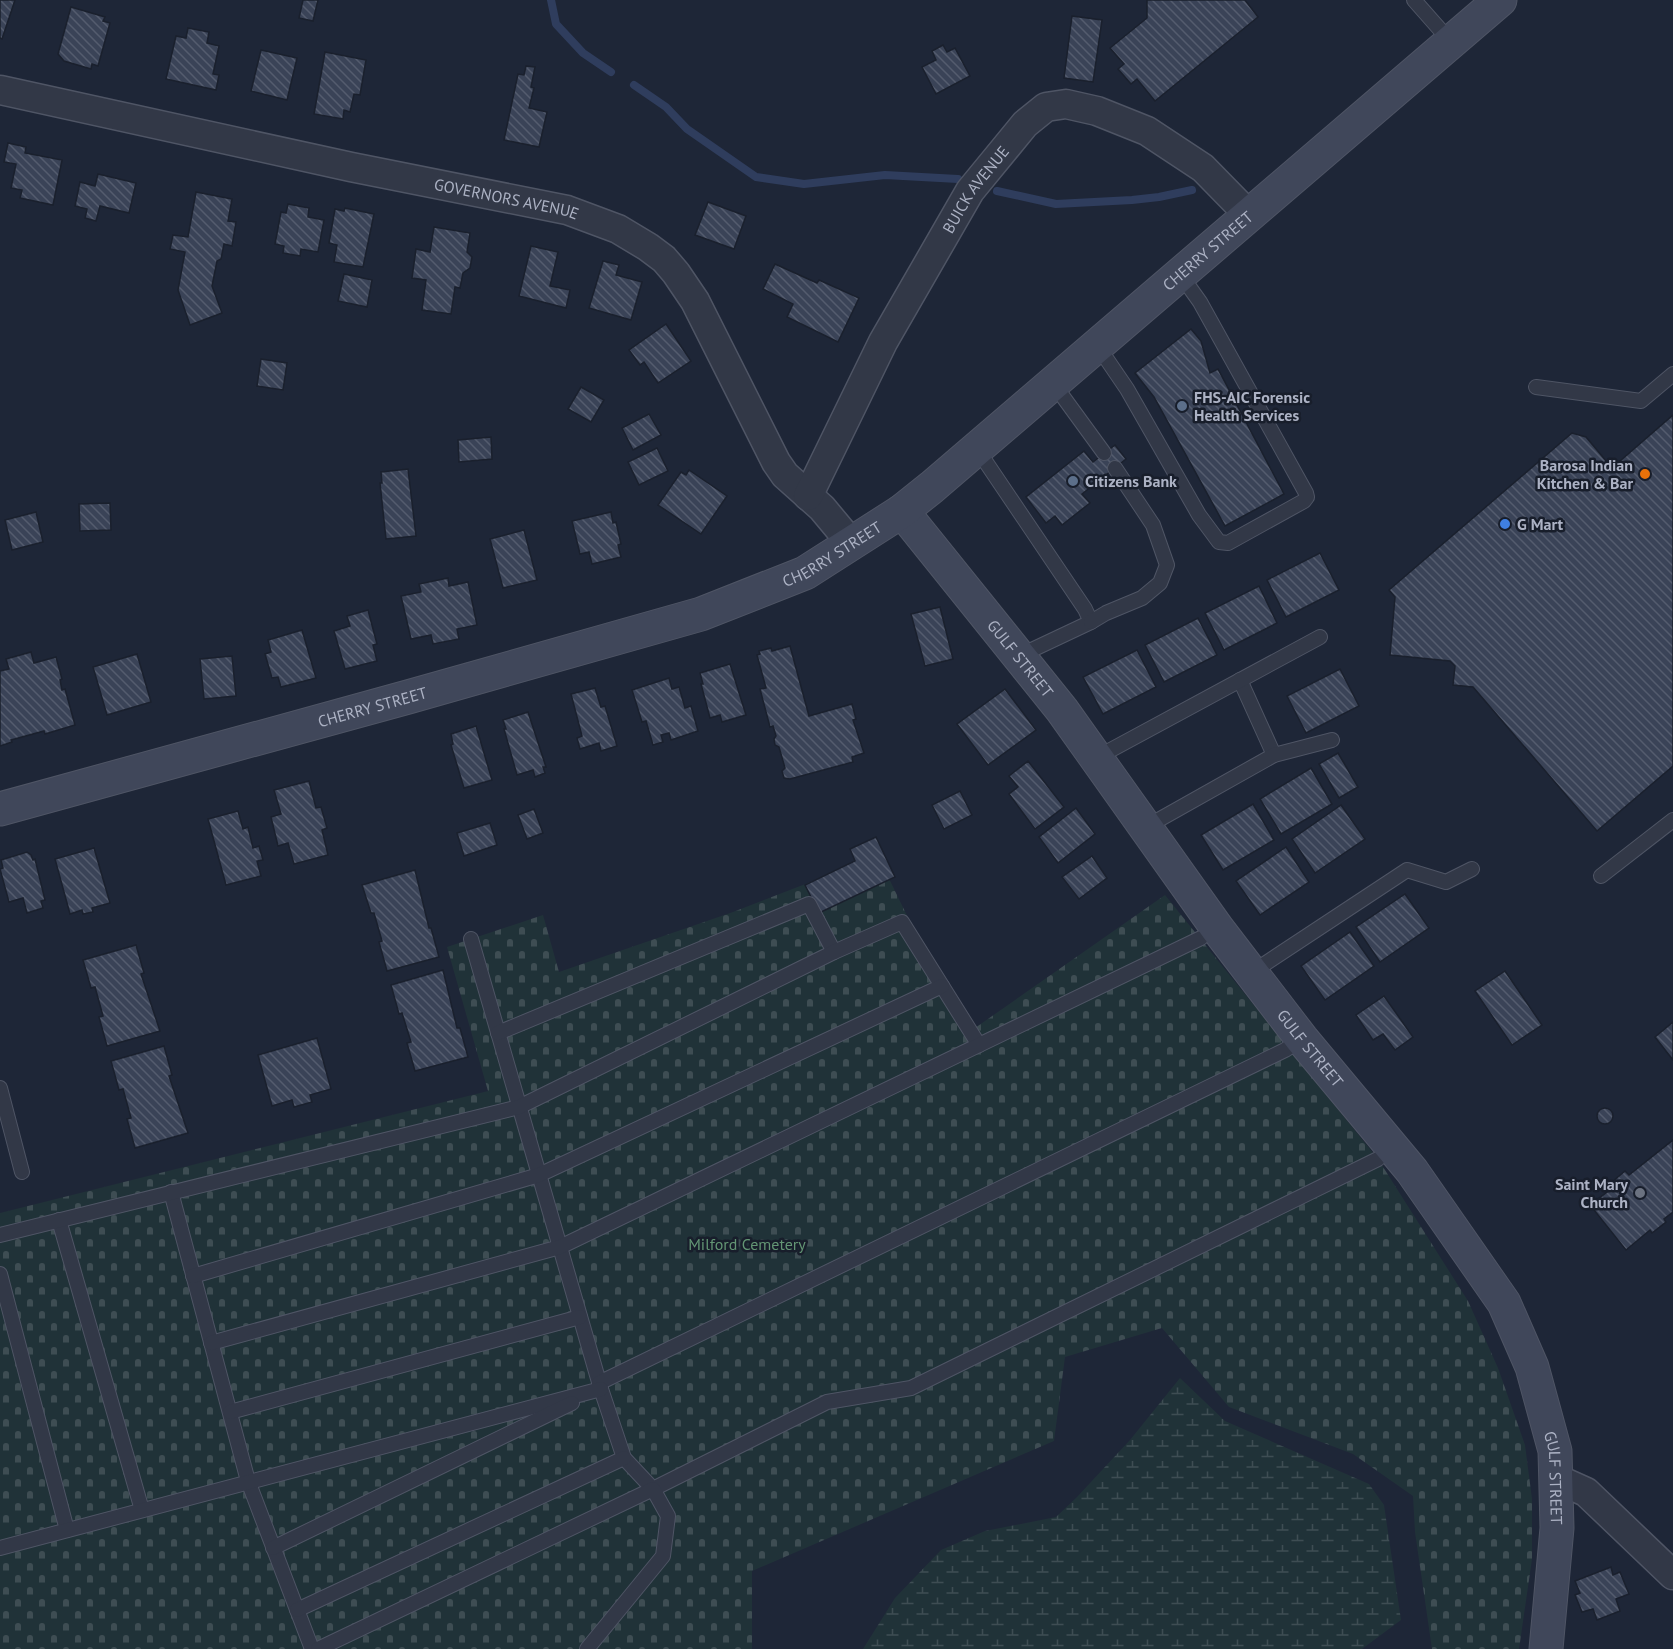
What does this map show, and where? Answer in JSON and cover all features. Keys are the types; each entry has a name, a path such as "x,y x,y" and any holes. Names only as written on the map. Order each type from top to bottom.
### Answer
{"main road":[{"name":"CHERRY STREET","path":"0,809 701,614 805,573 902,511 1500,0"},
{"name":"GULF STREET","path":"902,511 1062,710 1251,973 1302,1039 1412,1171 1504,1303 1532,1367 1555,1451 1557,1528 1546,1649"}],"street":[{"name":"GOVERNORS AVENUE","path":"0,90 351,167 567,210 618,229 664,259 676,273 695,301 784,475 822,508 852,544"},
{"name":"BUICK AVENUE","path":"808,496 883,342 970,191 1025,124 1046,107 1066,104 1087,109 1147,131 1203,168 1249,214"},
{"path":"1557,1479 1586,1492 1673,1575"}],"lane":[{"path":"1414,0 1451,42"},
{"path":"1097,345 1127,389 1199,515 1219,543 1228,543 1304,501 1307,497 1306,493 1290,462 1200,302 1180,274"},
{"path":"1536,387 1641,401 1673,375"},
{"path":"1053,383 1104,453"},
{"path":"976,449 1085,609 1091,622"},
{"path":"1019,656 1142,598 1160,582 1167,565 1153,525 1115,468"},
{"path":"1096,758 1320,637"},
{"path":"1240,680 1274,755"},
{"path":"1146,827 1274,755 1332,740"},
{"path":"1601,876 1673,820"},
{"path":"1251,973 1407,870 1446,882 1472,869"},
{"path":"498,1033 809,904 834,952"},
{"path":"0,1235 519,1107 834,952 902,922 979,1045"},
{"path":"211,1342 560,1247 1201,938"},
{"path":"471,939 600,1386 624,1458 653,1489 668,1516 663,1556 587,1649"},
{"path":"193,1276 539,1175 942,986"},
{"path":"273,1548 626,1371 1253,1066 1302,1039"},
{"path":"0,1088 22,1172"},
{"path":"318,1649 653,1489 827,1402 911,1388 1377,1159"},
{"path":"171,1192 248,1481 312,1649"},
{"path":"59,1220 142,1510"},
{"path":"0,1274 67,1530"},
{"path":"230,1412 580,1317"},
{"path":"0,1548 600,1386"},
{"path":"297,1610 624,1458"}],"green space":[{"name":"Milford Cemetery","path":"878,856 965,1035 1165,895 1378,1159 1468,1301 1498,1368 1525,1445 1532,1499 1532,1559 1519,1649 1432,1649 1415,1532 1413,1496 1353,1454 1229,1407 1162,1328 1065,1357 1054,1441 752,1571 752,1649 0,1649 0,1213 488,1091 447,947 543,915 559,972 733,912"},
{"path":"1180,1378 1225,1421 1369,1484 1384,1505 1401,1620 1362,1649 863,1649 895,1598 941,1550 985,1531 1056,1517 1130,1440"}],"building":[{"path":"0,0 15,0 2,39 0,38"},
{"path":"303,0 318,0 313,21 299,18"},
{"path":"1147,0 1245,0 1258,17 1155,101 1137,79 1131,84 1118,69 1124,64 1110,48 1147,18"},
{"path":"71,7 105,17 103,21 110,23 98,66 92,64 91,69 64,61 58,54"},
{"path":"1072,16 1102,20 1093,82 1064,78"},
{"path":"188,28 209,32 207,43 219,46 213,74 219,75 216,90 166,79 176,36 186,38"},
{"path":"943,45 947,52 955,48 970,76 936,94 922,67 936,60 932,51"},
{"path":"261,50 297,58 287,100 251,91"},
{"path":"325,52 366,60 360,95 354,94 350,112 344,110 343,119 314,114"},
{"path":"526,66 535,67 531,87 534,88 529,108 547,112 539,147 504,140 518,74 524,75"},
{"path":"8,143 26,147 25,153 62,160 53,205 20,198 22,190 11,188 16,164 4,162"},
{"path":"98,174 136,183 129,213 100,206 96,221 85,218 87,209 75,206 80,182 95,186"},
{"path":"196,192 232,199 228,221 236,222 232,246 224,244 221,259 217,261 212,286 222,313 190,325 178,290 185,252 170,249 173,235 188,237"},
{"path":"708,202 746,216 734,249 695,235"},
{"path":"288,204 309,208 308,217 324,220 318,252 301,249 300,256 283,253 284,246 275,244 281,212 286,213"},
{"path":"345,208 374,214 363,267 334,262 337,245 329,243 335,209 344,211"},
{"path":"434,227 470,233 467,252 472,257 470,268 463,273 460,288 455,287 451,314 422,310 426,280 412,278 416,249 430,252"},
{"path":"531,246 558,252 550,286 570,290 566,308 519,296"},
{"path":"603,261 619,265 616,275 642,282 631,320 589,308"},
{"path":"775,264 817,283 819,280 859,298 838,342 787,317 793,304 763,289"},
{"path":"344,274 372,280 367,307 338,301"},
{"path":"666,324 691,361 658,383 644,362 640,365 629,350"},
{"path":"1191,329 1201,341 1210,373 1218,369 1284,494 1225,526 1154,397 1135,373"},
{"path":"261,359 287,363 283,390 257,386"},
{"path":"581,387 604,400 591,422 568,409"},
{"path":"649,414 661,435 633,450 622,428"},
{"path":"1673,415 1673,766 1597,831 1473,687 1453,685 1455,666 1450,661 1390,655 1395,597 1389,590 1572,433 1586,437 1612,468"},
{"path":"491,437 492,459 459,462 458,440"},
{"name":"Citizens Bank","path":"1115,445 1126,459 1082,494 1090,503 1062,525 1055,516 1046,523 1026,497 1084,451 1093,462"},
{"path":"657,448 668,471 639,485 628,462"},
{"path":"408,469 416,536 386,539 380,483 382,483 381,472"},
{"path":"689,470 727,496 701,534 658,505 681,472 686,475"},
{"path":"110,503 111,530 80,531 79,504"},
{"path":"36,512 43,542 12,550 5,520"},
{"path":"611,512 621,544 618,545 621,557 592,564 589,552 580,554 572,521"},
{"path":"524,530 537,580 503,588 490,539"},
{"path":"1320,553 1339,590 1286,617 1267,580"},
{"path":"448,578 449,586 468,582 477,625 457,629 459,639 433,644 431,635 411,639 401,596 421,592 419,584"},
{"path":"1259,586 1277,623 1224,650 1205,613"},
{"path":"940,607 953,659 925,666 911,614"},
{"path":"368,610 377,644 373,645 377,661 345,669 334,631 350,626 347,616"},
{"path":"1198,618 1217,655 1164,682 1145,645"},
{"path":"302,630 316,678 281,687 278,677 272,678 265,654 271,652 268,640"},
{"path":"790,646 809,716 852,704 856,719 853,720 864,753 852,757 853,762 790,779 784,778 782,771 785,768 779,747 775,745 776,736 773,726 770,727 760,689 766,688 757,655 760,654 759,651 771,648 772,651"},
{"path":"1137,650 1156,687 1103,714 1083,677"},
{"path":"31,652 34,663 56,657 62,679 60,680 62,690 65,689 75,725 45,734 44,731 11,740 12,742 0,746 0,671 9,669 6,659"},
{"path":"137,654 151,702 107,715 93,667"},
{"path":"232,656 236,696 204,699 200,659"},
{"path":"730,664 746,715 722,722 720,715 710,718 700,673"},
{"path":"1340,669 1359,706 1306,733 1287,696"},
{"path":"669,678 672,689 679,687 685,708 691,706 698,731 671,740 669,733 661,735 663,742 653,745 646,721 642,722 632,690"},
{"path":"595,688 601,707 605,706 617,746 601,751 599,743 580,749 577,738 582,736 571,694"},
{"path":"1005,689 1036,730 988,765 957,724"},
{"path":"528,712 546,767 543,767 545,773 535,777 533,770 517,775 503,720"},
{"path":"476,726 492,780 464,788 451,745 453,744 451,734"},
{"path":"1338,753 1358,787 1339,798 1319,764"},
{"path":"1028,761 1064,807 1035,829 1009,794 1018,787 1009,776"},
{"path":"1311,768 1332,804 1281,834 1260,799"},
{"path":"309,781 316,808 321,807 327,828 322,830 328,855 294,864 288,843 278,846 271,817 281,814 274,790"},
{"path":"960,791 972,815 944,829 932,805"},
{"path":"1253,804 1274,840 1223,870 1201,835"},
{"path":"1341,805 1365,839 1315,873 1292,839"},
{"path":"1076,808 1095,834 1058,863 1039,837"},
{"path":"534,809 543,833 527,839 518,815"},
{"path":"238,811 243,829 248,827 253,848 259,846 263,860 257,861 261,876 226,885 208,819"},
{"path":"490,823 497,845 464,856 457,833"},
{"path":"876,837 895,877 819,913 805,885 855,861 850,849"},
{"path":"1286,847 1309,882 1260,915 1236,881"},
{"path":"94,848 110,903 92,908 93,912 83,914 82,910 70,914 55,859"},
{"path":"27,852 33,860 35,859 45,900 41,901 43,908 27,913 23,898 9,902 0,869 3,868 1,860"},
{"path":"1092,856 1107,878 1079,899 1062,877"},
{"path":"415,870 429,928 431,928 439,957 387,971 374,913 371,913 362,885"},
{"path":"1405,894 1429,928 1380,962 1356,927"},
{"path":"1350,932 1374,966 1325,1000 1301,966"},
{"path":"136,945 144,973 141,974 160,1031 107,1046 99,1017 103,1016 95,987 91,988 83,960"},
{"path":"443,970 457,1028 460,1028 468,1057 415,1071 407,1043 411,1042 402,1013 399,1014 391,985"},
{"path":"1505,971 1542,1025 1512,1045 1475,991"},
{"path":"1384,996 1413,1037 1395,1050 1383,1034 1373,1040 1356,1015"},
{"path":"1673,1022 1673,1060 1655,1037"},
{"path":"317,1038 331,1089 310,1095 312,1102 294,1107 292,1100 272,1106 258,1055"},
{"path":"164,1046 172,1075 169,1076 188,1133 135,1148 127,1119 131,1118 123,1089 119,1090 111,1061"},
{"path":"1602,1108 1608,1108 1613,1116 1611,1122 1602,1124 1597,1119 1597,1113"},
{"name":"Saint Mary Church","path":"1673,1140 1673,1212 1664,1219 1666,1222 1652,1233 1650,1230 1626,1250 1590,1205 1615,1186 1612,1182 1625,1171 1629,1175"},
{"path":"1611,1567 1613,1575 1620,1572 1629,1594 1616,1599 1620,1611 1597,1620 1593,1609 1582,1612 1575,1595 1580,1593 1575,1581"}],"waterway":[{"path":"551,0 556,24 583,53 611,72"},
{"path":"634,85 666,107 687,129 756,177 804,184 885,175 958,179"},
{"path":"997,191 1056,204 1132,200 1192,190"}],"place":[{"name":"FHS-AIC Forensic Health Services","path":"1182,406"},
{"name":"Barosa Indian Kitchen & Bar","path":"1645,474"},
{"name":"Citizens Bank","path":"1073,481"},
{"name":"G Mart","path":"1505,524"},
{"name":"Saint Mary Church","path":"1640,1193"}]}
